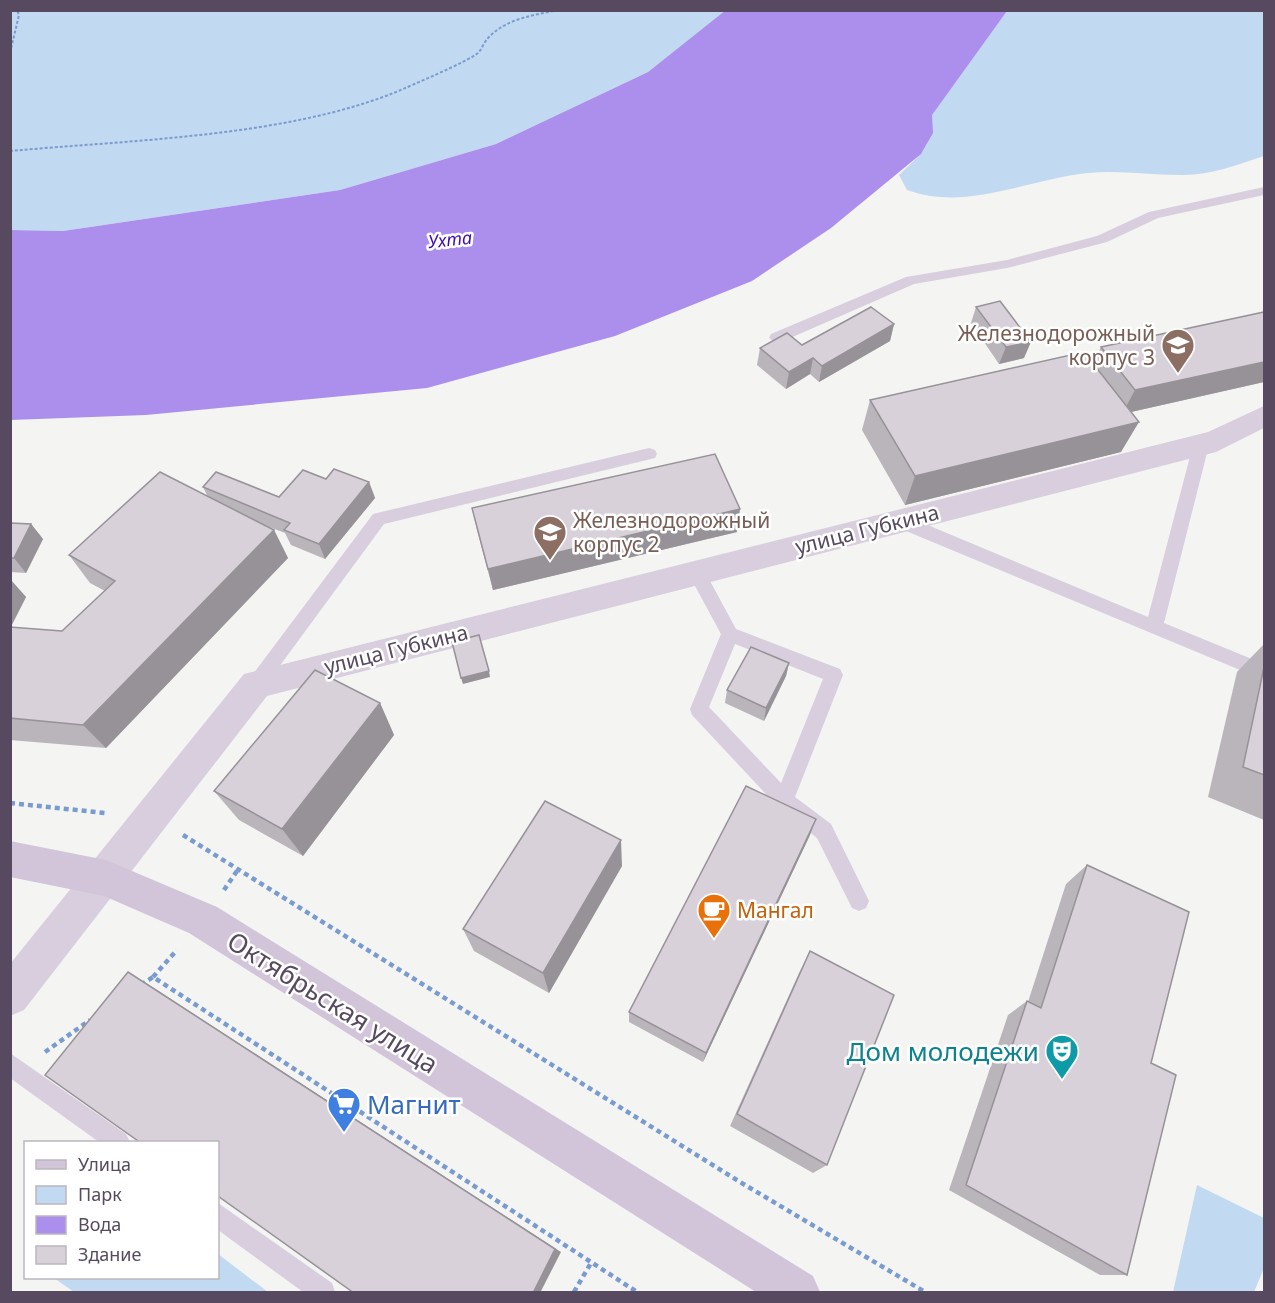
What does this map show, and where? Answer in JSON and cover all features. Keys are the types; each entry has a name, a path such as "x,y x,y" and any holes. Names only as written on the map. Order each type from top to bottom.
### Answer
{"main road":[{"name":"Октябрьская улица","path":"10,859 106,878 203,920 797,1293"}],"street":[{"name":"улица Губкина","path":"256,684 1201,445 1216,441 1264,416"},
{"path":"10,996 106,878 256,684"}],"lane":[{"path":"776,338 911,280 1007,264 1102,239 1154,215 1264,191"},
{"path":"1154,627 1201,445"},
{"path":"256,684 379,519 649,454"},
{"path":"900,521 1264,672"},
{"path":"697,573 730,634 834,675 784,800"},
{"path":"730,634 699,708 784,800 824,831 859,901"},
{"path":"15,1067 115,1141"},
{"path":"219,1216 323,1293"}],"path":[{"path":"10,53 19,15 16,10"},
{"path":"10,151 223,131 330,114 396,92 478,52 487,39 501,26 524,17 560,10"},
{"path":"10,803 153,818 259,881 740,1182 925,1293"},
{"path":"134,990 153,976 637,1293"},
{"path":"15,1067 96,1017"},
{"path":"574,1293 591,1263"}],"green space":[{"path":"11,11 726,11 648,72 496,144 340,190 63,231 11,230"},
{"path":"1007,11 1264,11 1264,156 1202,174 1088,173 975,196 930,196 907,190 899,175 919,155 928,142 931,115"},
{"path":"1197,1185 1264,1218 1264,1268 1254,1292 1173,1292"},
{"path":"219,1255 268,1292 74,1292 55,1279 219,1279"}],"water":[{"name":"Ухта","path":"726,10 1007,11 932,115 933,133 921,154 831,228 752,281 615,336 427,388 146,415 11,420 11,230 63,231 340,190 496,144 648,72"}],"building":[{"path":"1000,301 1031,342 1006,347 976,307"},
{"path":"871,307 894,324 822,366 813,358 789,372 760,348 787,333 802,345"},
{"path":"1264,312 1264,362 1135,390 1101,347"},
{"path":"1084,352 1139,422 915,476 870,400"},
{"name":"Железнодорожный корпус 2","path":"715,454 740,509 488,569 472,508"},
{"path":"334,469 369,482 319,544 284,530 290,523 203,487 216,472 279,497 303,470 326,479"},
{"path":"160,472 274,530 83,725 10,718 10,627 62,631 115,581 69,555"},
{"path":"10,523 31,524 14,558 10,558"},
{"path":"479,635 489,671 461,678 452,642"},
{"path":"751,647 789,663 766,708 727,690"},
{"path":"1264,667 1264,775 1243,767"},
{"path":"315,670 380,703 282,829 214,791"},
{"path":"746,786 816,819 706,1053 629,1012"},
{"path":"545,801 621,840 543,973 463,929"},
{"name":"Дом молодежи","path":"1087,865 1189,912 1151,1063 1176,1075 1127,1275 966,1185 1027,1001 1041,1008"},
{"path":"810,951 894,995 827,1165 737,1114"},
{"path":"128,972 555,1249 533,1293 354,1293 219,1197 219,1141 138,1141 45,1075"}],"place":[{"name":"Железнодорожный корпус 3","path":"1178,374"},
{"name":"Железнодорожный корпус 2","path":"550,561"},
{"name":"Мангал","path":"714,939"},
{"name":"Дом молодежи","path":"1062,1080"},
{"name":"Магнит","path":"344,1133"}]}
